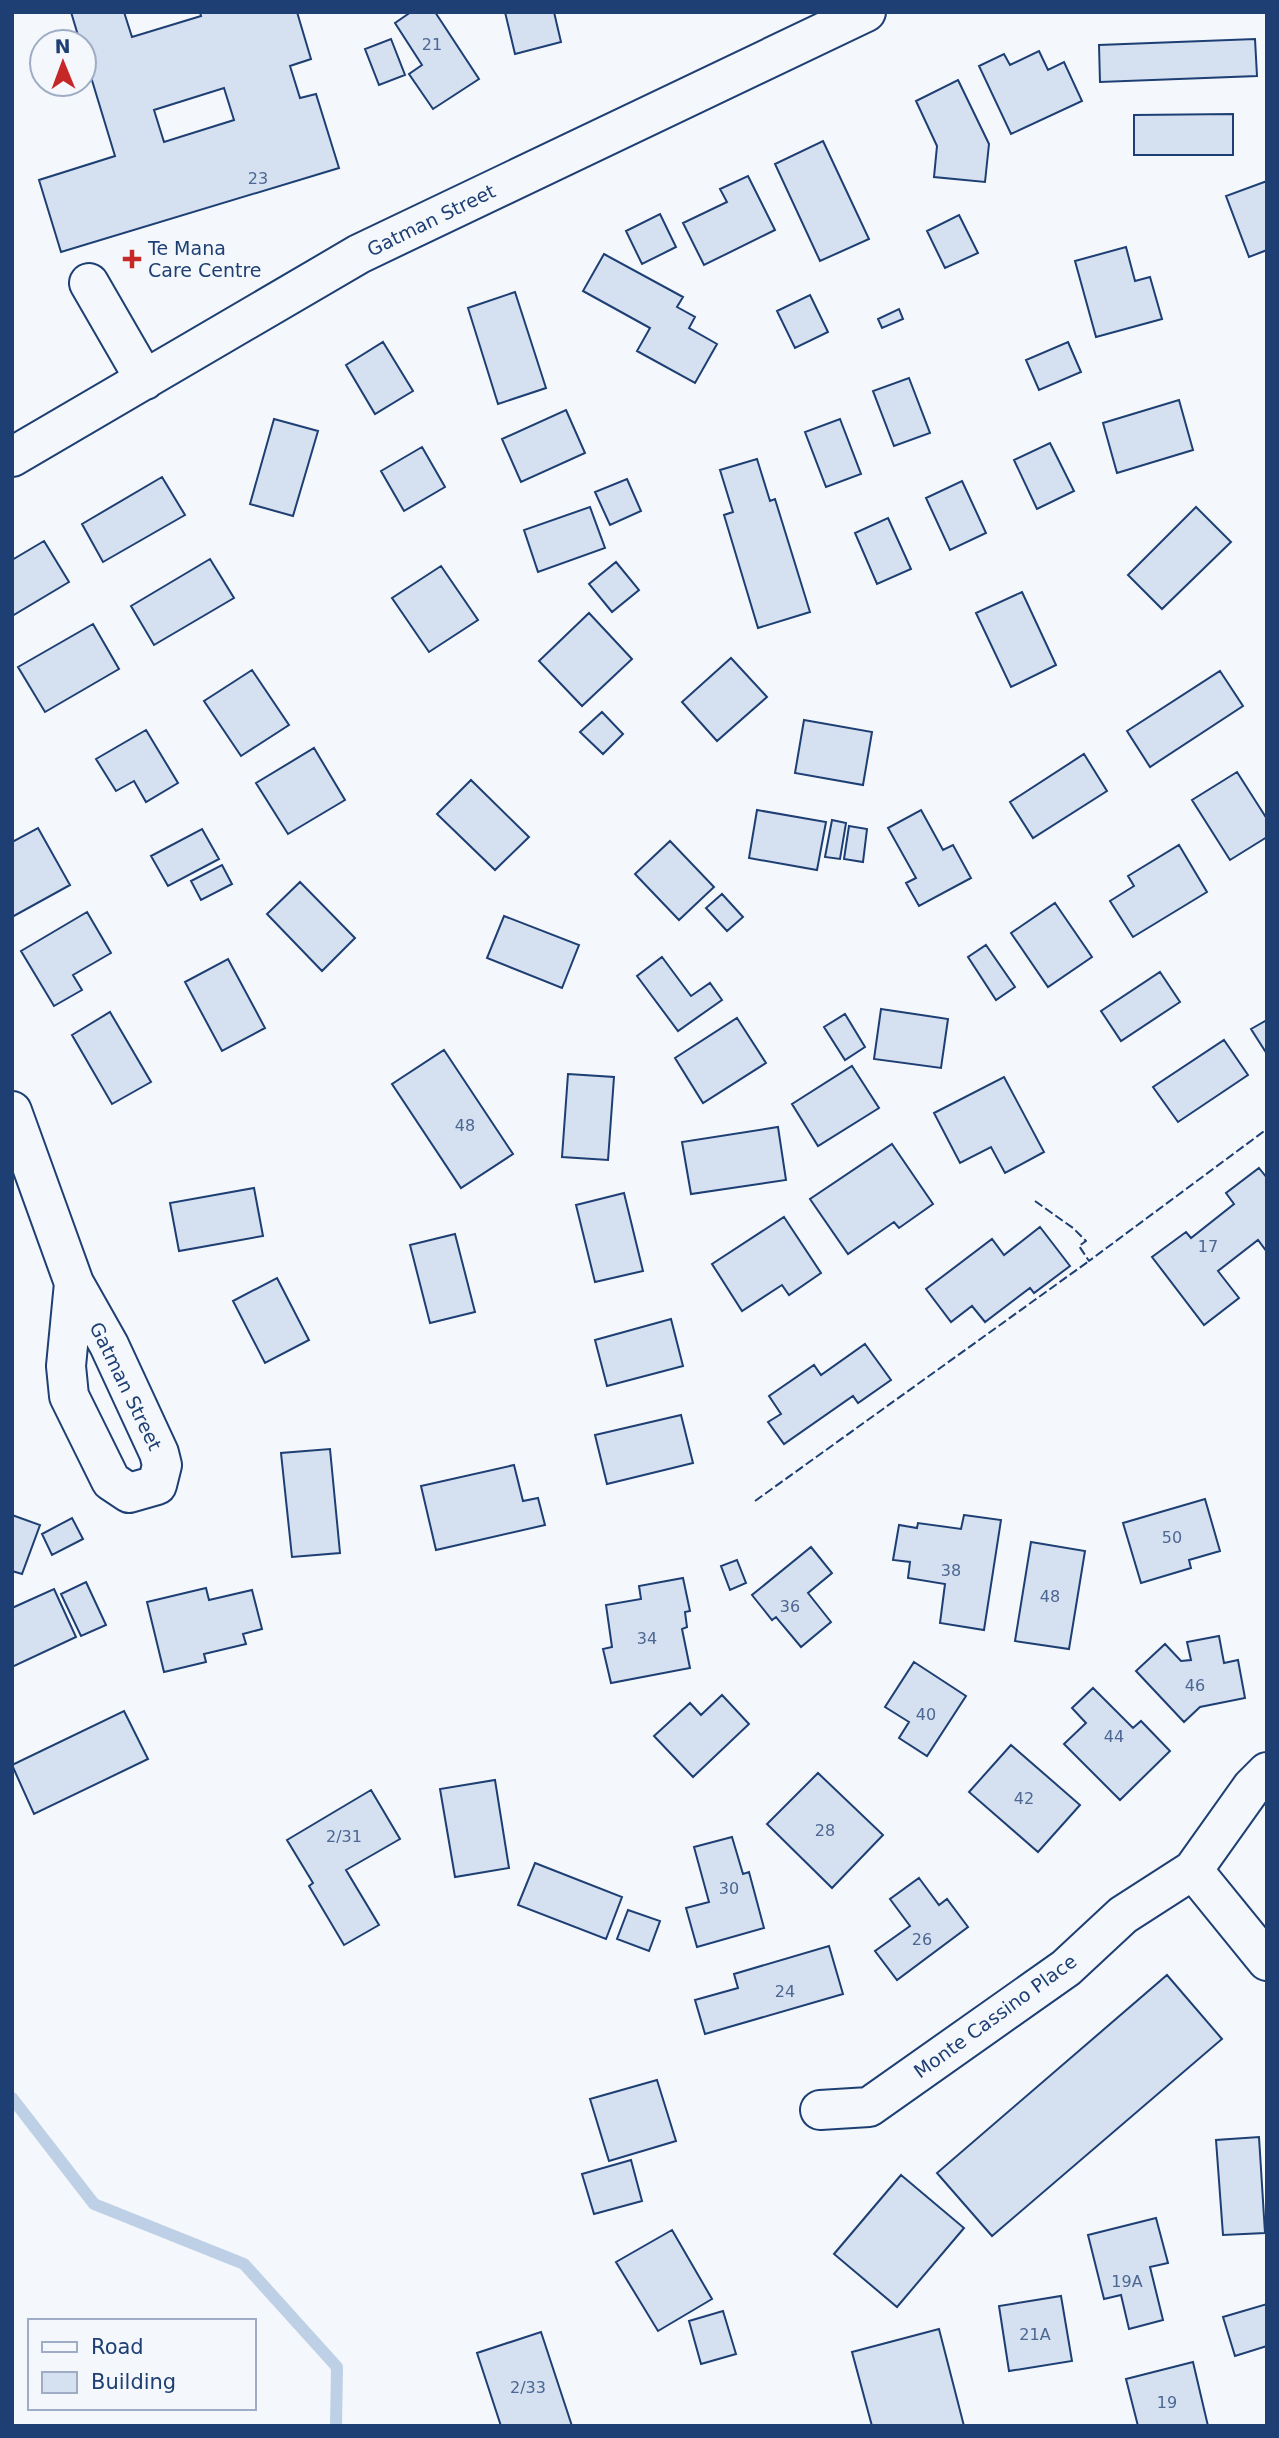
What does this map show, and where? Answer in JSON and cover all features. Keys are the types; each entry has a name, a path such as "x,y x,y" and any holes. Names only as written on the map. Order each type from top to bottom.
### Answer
{"street":[{"name":"Gatman Street","path":"12,457 359,254 866,12"},
{"path":"89,283 145,380"},
{"path":"12,1111 74,1283"},
{"name":"Monte Cassino Place","path":"820,2110 869,2107 1066,1968 1123,1915 1193,1870 1252,1787 1267,1772"},
{"path":"1193,1870 1267,1961"}],"building":[{"path":"71,12 124,12 132,37 201,16 200,12 297,12 311,59 290,66 300,98 316,94 339,168 61,252 39,180 115,156 97,98 98,28 76,28","holes":["224,88 234,120 164,142 154,110"]},
{"path":"411,12 435,12 479,79 433,109 409,74 422,65 395,23"},
{"path":"505,12 554,12 561,42 515,54"},
{"path":"391,39 405,75 379,85 365,49"},
{"path":"1255,39 1257,76 1100,82 1099,45"},
{"path":"1039,51 1048,70 1064,62 1082,101 1011,134 979,66 1004,54 1010,65"},
{"path":"958,80 989,144 985,182 934,177 937,146 916,101"},
{"path":"1233,114 1233,155 1134,155 1134,115"},
{"path":"823,141 869,239 820,261 775,164"},
{"path":"748,176 775,230 704,265 683,223 727,202 720,189"},
{"path":"1267,181 1267,250 1249,257 1226,196"},
{"path":"660,214 676,247 642,264 626,231"},
{"path":"959,215 978,253 945,268 927,231"},
{"path":"1126,247 1135,281 1150,277 1162,319 1096,337 1075,261"},
{"path":"604,254 683,297 677,307 695,317 689,328 717,344 695,383 637,351 650,328 583,291"},
{"path":"515,292 546,388 498,404 468,308"},
{"path":"810,295 828,332 795,348 777,311"},
{"path":"899,309 903,319 882,328 878,319"},
{"path":"383,342 413,391 375,414 346,365"},
{"path":"1068,342 1081,372 1039,390 1026,360"},
{"path":"909,378 930,433 894,446 873,391"},
{"path":"1179,400 1193,450 1117,473 1103,423"},
{"path":"566,410 585,453 521,482 502,439"},
{"path":"274,419 318,431 293,516 250,504"},
{"path":"840,419 861,474 826,487 805,432"},
{"path":"1050,443 1074,491 1037,509 1014,460"},
{"path":"422,447 445,487 404,511 381,471"},
{"path":"757,459 770,501 775,499 810,612 758,628 724,515 733,512 720,470"},
{"path":"162,477 185,515 103,562 82,524"},
{"path":"627,479 641,511 610,525 595,492"},
{"path":"962,481 986,533 950,550 926,498"},
{"path":"590,507 605,548 538,572 524,530"},
{"path":"1196,507 1231,542 1162,609 1128,575"},
{"path":"888,518 911,569 877,584 855,533"},
{"path":"44,541 69,582 12,616 12,560"},
{"path":"210,559 234,598 154,645 131,606"},
{"path":"616,562 639,590 612,612 589,584"},
{"path":"441,566 478,620 429,652 392,598"},
{"path":"1022,592 1056,665 1011,687 976,613"},
{"path":"589,613 632,659 582,706 539,661"},
{"path":"93,624 119,669 45,712 18,667"},
{"path":"731,658 767,697 717,741 682,702"},
{"path":"252,670 289,725 241,756 204,701"},
{"path":"1220,671 1243,706 1150,767 1127,731"},
{"path":"602,712 623,734 603,754 580,732"},
{"path":"804,720 872,732 863,785 795,773"},
{"path":"146,730 178,783 146,802 134,781 116,791 96,759"},
{"path":"314,748 345,800 288,834 256,783"},
{"path":"1084,754 1107,791 1033,838 1010,802"},
{"path":"1237,772 1267,819 1267,837 1230,860 1192,800"},
{"path":"471,780 529,837 495,870 437,814"},
{"path":"757,810 826,822 817,870 749,858"},
{"path":"921,810 943,850 953,845 971,878 919,906 906,883 916,878 888,828"},
{"path":"832,820 846,823 840,859 825,857"},
{"path":"849,826 867,829 863,862 844,859"},
{"path":"38,828 70,885 12,917 12,842"},
{"path":"202,829 219,859 168,886 151,856"},
{"path":"670,841 714,887 679,920 635,874"},
{"path":"1179,845 1207,892 1133,937 1110,901 1134,886 1128,876"},
{"path":"222,865 232,884 201,900 191,881"},
{"path":"300,882 355,938 322,971 267,914"},
{"path":"722,894 743,917 727,931 706,908"},
{"path":"1055,903 1092,957 1048,987 1011,933"},
{"path":"87,912 111,953 73,975 82,990 54,1006 21,951"},
{"path":"504,916 579,945 562,988 487,958"},
{"path":"986,945 1015,987 996,1000 968,957"},
{"path":"662,957 691,996 710,983 722,1000 678,1031 637,976"},
{"path":"228,959 265,1028 222,1051 185,982"},
{"path":"1160,972 1180,1002 1121,1041 1101,1011"},
{"path":"881,1009 948,1019 941,1068 874,1059"},
{"path":"110,1012 151,1082 112,1104 72,1035"},
{"path":"845,1014 865,1047 845,1060 824,1027"},
{"path":"737,1018 766,1063 703,1103 675,1058"},
{"path":"1267,1020 1267,1054 1251,1029"},
{"path":"1224,1040 1248,1075 1178,1122 1153,1087"},
{"path":"444,1050 513,1154 461,1188 392,1084"},
{"path":"852,1066 879,1108 818,1146 792,1104"},
{"path":"568,1074 614,1077 608,1160 562,1157"},
{"path":"1004,1077 1044,1152 1005,1173 991,1147 960,1163 934,1113"},
{"path":"778,1127 786,1180 691,1194 682,1142"},
{"path":"892,1144 933,1204 899,1228 894,1222 848,1254 810,1199"},
{"path":"1259,1168 1267,1178 1267,1252 1258,1240 1218,1271 1239,1298 1204,1325 1152,1257 1186,1232 1191,1238 1234,1204 1226,1193"},
{"path":"254,1188 263,1236 179,1251 170,1203"},
{"path":"624,1193 643,1271 595,1282 576,1205"},
{"path":"784,1217 821,1273 789,1295 782,1285 742,1311 712,1264"},
{"path":"1040,1227 1070,1266 1034,1293 1030,1288 985,1322 972,1306 951,1322 926,1289 992,1239 1004,1255"},
{"path":"455,1234 475,1312 430,1323 410,1245"},
{"path":"277,1278 309,1340 265,1363 233,1301"},
{"path":"671,1319 683,1366 607,1386 595,1340"},
{"path":"865,1344 891,1380 858,1403 853,1396 784,1444 768,1422 781,1414 769,1396 814,1365 821,1375"},
{"path":"681,1415 693,1463 607,1484 595,1435"},
{"path":"330,1449 340,1553 292,1557 281,1453"},
{"path":"514,1465 523,1501 538,1498 545,1525 436,1550 421,1486"},
{"path":"1205,1499 1220,1551 1189,1560 1191,1568 1141,1583 1123,1523"},
{"path":"12,1515 40,1525 22,1574 12,1571"},
{"path":"964,1515 1001,1520 984,1630 940,1623 945,1584 908,1578 910,1562 893,1560 899,1525 917,1528 918,1523 961,1529"},
{"path":"72,1518 83,1539 52,1555 42,1534"},
{"path":"1031,1542 1085,1551 1069,1649 1015,1641"},
{"path":"811,1547 832,1573 808,1593 831,1622 801,1647 776,1617 772,1620 752,1595"},
{"path":"737,1560 746,1583 730,1590 721,1566"},
{"path":"683,1578 690,1611 685,1612 687,1627 682,1629 690,1668 611,1683 603,1649 612,1647 606,1605 641,1599 639,1586"},
{"path":"86,1582 106,1625 81,1636 61,1594"},
{"path":"206,1588 209,1600 252,1590 262,1629 243,1634 246,1644 204,1654 206,1662 164,1672 147,1602"},
{"path":"54,1589 76,1637 12,1667 12,1608"},
{"path":"1219,1636 1224,1663 1238,1660 1245,1698 1200,1707 1184,1722 1136,1671 1165,1644 1181,1661 1191,1660 1187,1642"},
{"path":"914,1662 966,1696 927,1756 899,1738 909,1722 885,1707"},
{"path":"1093,1688 1133,1728 1141,1721 1170,1751 1120,1800 1064,1744 1086,1723 1072,1708"},
{"path":"722,1695 749,1724 693,1777 654,1736 690,1703 701,1715"},
{"path":"124,1711 148,1759 34,1814 12,1765"},
{"path":"1011,1745 1080,1805 1038,1852 969,1792"},
{"path":"818,1773 883,1835 832,1888 767,1824"},
{"path":"495,1780 509,1868 455,1877 440,1789"},
{"path":"371,1790 400,1839 346,1870 379,1925 344,1945 309,1886 313,1883 287,1840"},
{"path":"732,1837 743,1874 749,1872 764,1928 697,1947 686,1908 709,1902 694,1847"},
{"path":"535,1863 622,1897 606,1939 518,1905"},
{"path":"919,1878 939,1905 947,1899 968,1927 897,1980 875,1951 910,1926 890,1899"},
{"path":"628,1910 660,1921 649,1951 617,1939"},
{"path":"829,1946 843,1994 705,2034 695,2000 738,1988 734,1974"},
{"path":"1167,1975 1222,2039 992,2236 937,2173"},
{"path":"657,2080 676,2141 609,2161 590,2099"},
{"path":"1259,2137 1265,2233 1223,2235 1216,2140"},
{"path":"631,2160 642,2201 594,2214 582,2174"},
{"path":"901,2175 964,2228 897,2307 834,2254"},
{"path":"1156,2218 1168,2263 1150,2267 1163,2320 1129,2329 1121,2295 1104,2299 1088,2235"},
{"path":"672,2230 712,2299 658,2331 616,2262"},
{"path":"1061,2296 1072,2361 1009,2371 999,2306"},
{"path":"1267,2304 1267,2346 1235,2356 1223,2317"},
{"path":"723,2311 736,2354 701,2364 689,2321"},
{"path":"939,2329 964,2426 872,2426 852,2352"},
{"path":"541,2332 572,2426 501,2426 477,2353"},
{"path":"1193,2362 1208,2426 1138,2426 1126,2379"}],"waterway":[{"path":"12,2098 94,2204 244,2264 337,2367 336,2426"}],"fence":[{"path":"1035,1201 1073,1228 1086,1241 1079,1246 1089,1261 1267,1129"},
{"path":"755,1501 1089,1261"}],"place":[{"name":"Te Mana Care Centre","path":"132,259"}]}
